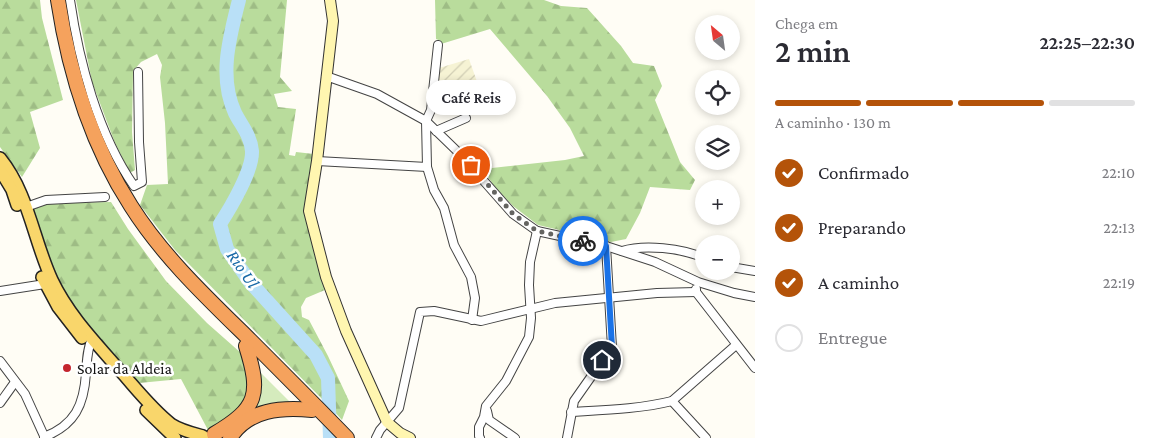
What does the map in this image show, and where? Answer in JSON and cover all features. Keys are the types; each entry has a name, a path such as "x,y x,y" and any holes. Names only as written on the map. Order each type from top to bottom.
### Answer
{"highway":[{"path":"51,0 60,48 78,110 98,158 146,240 160,260 200,304 347,438"},
{"path":"58,0 68,50 87,118 108,166 130,204 154,239 188,278 314,408 339,438"},
{"path":"209,437 239,418 250,405 254,396 253,368 246,346"},
{"path":"230,438 241,425 265,411 282,408 314,408"}],"main road":[{"path":"0,158 15,179 53,282 90,342 150,416 175,438"},
{"path":"0,170 15,199 45,284 69,323 90,342 155,410 172,424 187,432 209,437"}],"street":[{"path":"70,0 81,59 92,98 124,172 134,186 142,182 139,142 138,72"},
{"path":"330,0 333,21 317,161 309,212 326,277 346,331 388,422 400,433 410,438"},
{"path":"438,45 430,110 426,121 427,167 434,190 444,208 454,245 471,277 475,298 472,320"},
{"path":"326,76 377,94 426,121 460,154 513,214 537,231 606,246 655,262 698,282 755,297"},
{"path":"436,131 466,118"},
{"path":"317,161 427,167"},
{"path":"26,207 46,200 105,197"},
{"path":"480,438 479,428 486,406 506,381 529,337 531,318 530,262 537,231"},
{"path":"567,438 574,400 612,347 606,246"},
{"path":"622,251 633,247 651,248 679,251 695,255"},
{"path":"740,268 755,271"},
{"path":"698,282 696,292 755,368"},
{"path":"0,291 45,284"},
{"path":"376,438 380,430 399,408 420,312 434,311 481,321 555,304 656,293 696,292"},
{"path":"0,361 14,382 25,394 44,438 68,424 75,415 83,395 90,342"},
{"path":"571,412 624,408 672,401 736,345"},
{"path":"0,403 14,382"},
{"path":"672,401 706,438"},
{"path":"486,406 489,420 515,438"}],"shaded area":[{"path":"469,59 481,93 433,111 439,68"}],"green space":[{"path":"0,0 40,0 42,18 63,100 30,112 40,148 22,177 0,147"},
{"path":"76,0 235,0 222,65 226,94 231,112 243,132 247,156 240,180 217,222 224,250 240,273 317,362 325,380 325,402 175,250 140,205 147,185 168,184 165,123 160,77 162,65 157,54 141,62 133,71 132,132 135,170 130,173 115,143 92,82"},
{"path":"241,0 287,0 280,77 292,91 274,94 278,107 296,109 289,155 295,156 296,152 314,154 305,202 307,222 325,290 306,298 301,307 302,317 309,320 349,401 342,420 332,409 330,383 321,360 296,327 250,278 238,261 225,234 224,225 226,219 243,191 254,158 251,138 236,108 230,79 230,54"},
{"path":"435,0 544,0 561,6 587,8 621,46 633,63 654,66 662,86 655,100 680,162 695,180 690,190 650,187 640,213 626,239 611,242 538,225 513,206 494,186 483,169 565,160 584,156 570,128 547,96 490,29 441,44 441,41 436,39"},
{"path":"111,202 166,281 207,323 241,353 247,362 248,402 223,425 208,430 181,379 139,383 87,324 58,282 32,211 38,205 55,203"},
{"path":"258,370 293,405 271,404 251,412"}],"waterway":[{"name":"Rio Ul","path":"239,0 227,56 227,85 235,113 250,140 252,151 249,168 241,188 220,224 227,249 250,282 316,355 328,378 330,438"}],"way so far":[{"path":"471,165 513,214 537,231 583,241"}],"place":[{"name":"Café Reis","path":"471,165"},
{"name":"Solar da Aldeia","path":"67,368"}],"route":[{"path":"583,241 606,246 612,347 602,360"}]}
